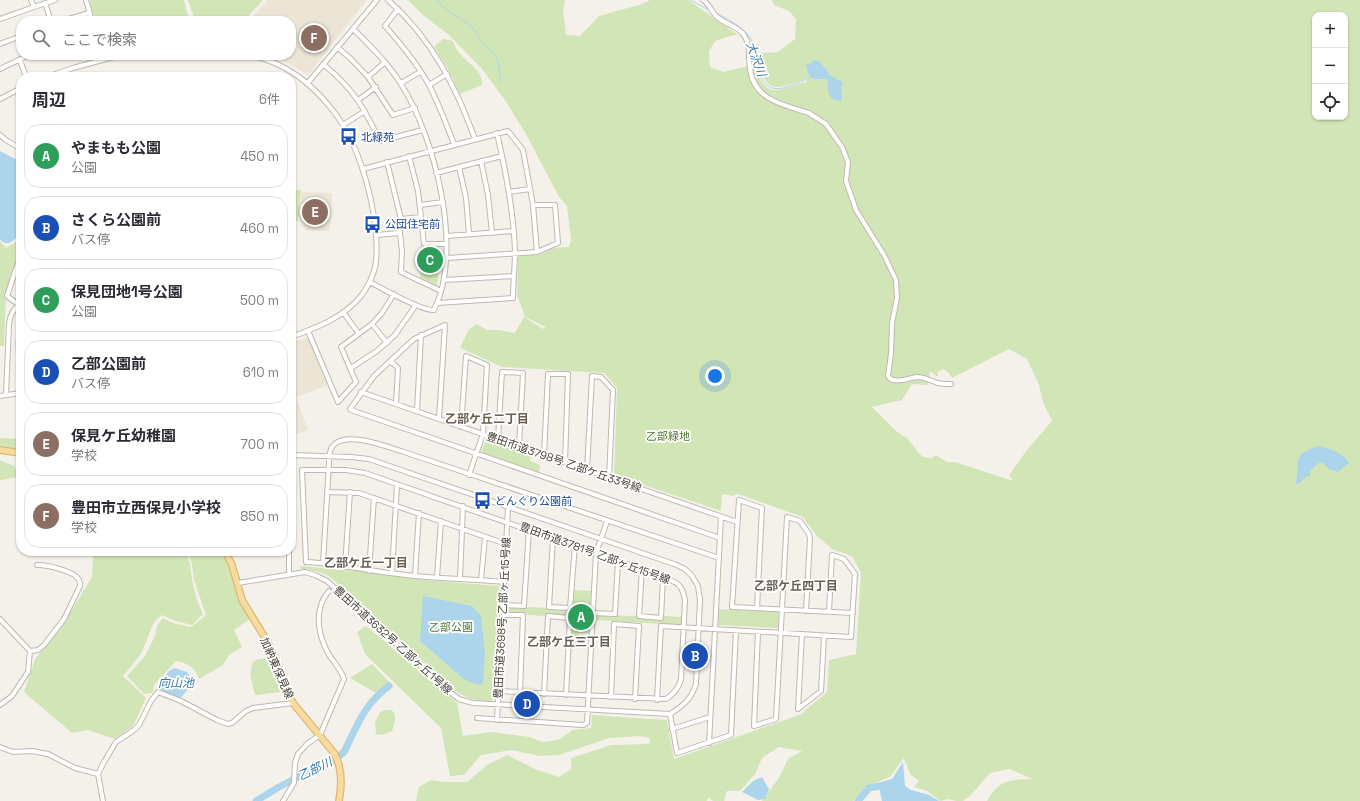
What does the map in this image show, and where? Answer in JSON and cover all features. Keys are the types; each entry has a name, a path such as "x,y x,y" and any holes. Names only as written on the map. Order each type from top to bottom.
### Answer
{"main road":[{"path":"0,450 16,452"},
{"name":"加納東保見線","path":"227,556 238,583 242,600 267,641 277,662 286,692 337,758 341,783 339,801"}],"street":[{"path":"31,0 34,6"},
{"path":"0,19 55,0"},
{"path":"86,0 90,16"},
{"path":"307,84 376,0"},
{"path":"388,0 411,22 432,48 447,74 466,113 475,139"},
{"path":"702,0 706,2 716,16 745,36 750,50 750,68 754,83 762,94 768,99 815,116 826,124 842,147 848,162 846,181 856,210 884,255 897,285 898,298 892,323 889,378 892,380 903,380 917,377 940,383 951,384"},
{"path":"45,3 49,16"},
{"path":"398,9 385,26 402,46 429,84 440,107 454,144"},
{"path":"79,16 89,13"},
{"path":"353,29 385,62 401,83 415,108 431,151 443,202 447,236 447,258 444,280 434,310 429,310 416,305 370,282"},
{"path":"0,44 16,38"},
{"path":"337,47 368,77 393,114 415,108"},
{"path":"0,69 20,60 24,72"},
{"path":"61,72 94,60"},
{"path":"267,60 290,72"},
{"path":"368,77 385,62"},
{"path":"323,64 342,81 358,100 380,141 423,130"},
{"path":"401,83 420,72"},
{"path":"429,84 447,74"},
{"path":"296,76 307,84 334,111 352,140 370,198 376,235 376,261 374,271 370,282 361,296 332,320 296,335"},
{"path":"358,100 376,87"},
{"path":"0,99 16,91"},
{"path":"343,125 365,111"},
{"path":"362,169 508,131 523,150 533,205 537,252"},
{"path":"437,303 513,298 515,254 514,231 509,192 497,133"},
{"path":"0,135 16,146"},
{"path":"409,156 420,205 424,244 446,244"},
{"path":"436,172 502,156"},
{"path":"481,161 488,195 492,232"},
{"path":"387,162 401,219 401,272 441,291"},
{"path":"459,167 466,198 469,234"},
{"path":"509,192 530,189"},
{"path":"420,205 443,202"},
{"path":"447,258 537,252 558,243 555,205 533,205"},
{"path":"401,219 421,217"},
{"path":"447,236 514,231"},
{"path":"376,235 400,233"},
{"path":"16,269 7,296 16,302"},
{"path":"444,280 514,276"},
{"path":"308,331 338,402 356,382 341,347 372,324 382,313 394,294"},
{"path":"351,368 395,335 416,305"},
{"path":"6,395 9,324 10,317 16,307"},
{"path":"343,312 359,334"},
{"path":"372,324 386,343"},
{"path":"439,419 445,325 414,339 374,376 350,408 351,410 720,538"},
{"path":"417,411 421,335"},
{"path":"461,427 466,356 487,365 482,434 469,475"},
{"path":"390,361 398,368 396,404"},
{"path":"498,439 502,372 523,373 519,447"},
{"path":"544,455 548,374 568,374 565,462"},
{"path":"587,470 592,376 601,377 613,390 609,478"},
{"name":"豊田市道3798号 乙部ケ丘33号線","path":"361,392 737,522"},
{"path":"0,396 16,394"},
{"path":"504,582 415,576 369,571 323,563 329,456 332,448 342,440 357,439 376,443 719,558"},
{"path":"296,456 329,456 369,459 685,569 692,576 698,586 700,600 699,625 696,684 686,703 670,714 677,753 731,735 736,630"},
{"name":"豊田市道3781号 乙部ヶ丘15号線","path":"323,563 306,562 302,470 346,470 364,473 642,569 678,583 683,590 685,600 681,680 679,688 666,699 635,699 498,691"},
{"path":"392,573 397,484"},
{"path":"327,492 359,493 506,544"},
{"path":"345,567 350,492"},
{"path":"369,571 374,498"},
{"path":"757,608 762,508 739,500 732,607 853,613"},
{"path":"460,578 463,506"},
{"name":"豊田市道3698号 乙部ヶ丘15号線","path":"496,720 508,507"},
{"path":"415,576 418,513"},
{"path":"709,743 721,517"},
{"path":"758,632 754,726 776,718 787,517 800,521 809,534 806,611"},
{"path":"437,577 441,521"},
{"path":"477,718 583,725 587,723 596,553 607,521"},
{"path":"502,605 524,606 528,529"},
{"path":"481,580 485,536"},
{"path":"553,538 549,607 570,608 575,545"},
{"path":"657,700 661,626 684,627 699,625 714,629 851,637 855,574 844,559 832,555 829,612"},
{"path":"289,556 289,574"},
{"path":"593,613 615,614 618,561"},
{"path":"30,651 38,650 44,645 64,619 80,586 80,581 76,575 70,572 37,565"},
{"path":"642,569 639,616 661,618 663,577"},
{"name":"豊田市道3632号 乙部ヶ丘1号線","path":"238,583 305,572 327,581 459,699 473,703 497,705 670,714"},
{"path":"283,801 294,783 298,754 307,744 320,735 344,679 323,643 320,629 319,610 329,591"},
{"path":"502,615 523,615 520,692"},
{"path":"544,694 548,616 570,618 566,695"},
{"path":"0,619 30,651 28,672 12,696 0,705"},
{"path":"611,697 614,624 639,626 635,699"},
{"path":"802,634 798,709 822,690 824,636"},
{"path":"103,801 98,774 116,742 134,730 158,692 228,724 232,723 250,708 293,703"},
{"path":"672,729 710,717"},
{"path":"0,747 13,752 32,751 48,754 75,768 98,774"}],"shaded area":[{"path":"268,0 367,0 308,75 281,60 296,60 296,16 254,16"},
{"path":"302,192 332,193 330,231 306,230 299,216"},
{"path":"309,338 329,385 296,397 296,341"},
{"path":"296,397 308,430 296,434"}],"green space":[{"path":"89,0 184,0 188,16 94,16"},
{"path":"188,0 263,0 249,16 194,16"},
{"name":"乙部緑地","path":"408,0 565,0 563,10 566,35 580,36 599,16 642,4 650,0 688,0 737,34 715,41 709,51 710,67 723,72 756,64 764,84 768,88 774,90 806,82 807,79 777,87 768,83 762,74 760,66 761,53 778,52 795,39 796,19 789,11 774,5 772,0 1360,0 1360,801 987,801 996,788 1006,782 1033,779 1009,769 990,773 970,796 963,801 949,799 940,801 927,791 914,787 919,781 910,774 904,758 890,777 867,786 853,801 762,801 780,776 788,759 802,751 779,747 762,758 755,774 740,791 727,791 724,801 713,801 709,798 706,801 416,801 419,787 431,780 444,782 467,782 487,765 507,755 537,770 559,777 571,769 571,758 611,745 649,744 650,738 640,736 609,738 559,755 540,756 511,750 481,755 464,775 450,776 441,728 365,654 357,632 366,626 457,703 463,736 492,732 529,737 543,742 558,740 573,730 591,728 592,715 667,720 674,759 802,714 827,692 829,660 856,654 861,573 852,556 832,549 816,535 803,517 738,494 732,496 722,494 721,511 614,475 617,388 604,373 502,367 460,348 469,329 477,324 487,330 499,330 515,333 524,317 543,329 546,327 525,317 517,295 518,257 542,254 553,248 569,247 571,240 567,206 559,197 526,134 507,103 482,69 449,35 424,16","holes":["1009,349 1027,359 1039,385 1043,402 1052,421 1027,450 1009,475 1013,481 955,462 947,462 936,455 931,458 923,457 908,439 896,431 872,407 902,400 912,384 928,385 930,371 938,377 938,372 943,369 949,373 952,378"]},
{"path":"443,39 453,41 464,59 475,68 480,75 482,85 460,94 448,69 434,47"},
{"path":"296,190 301,190 298,221 296,221"},
{"path":"0,241 6,248 16,242 16,267 6,297 4,346 0,346"},
{"path":"439,248 439,271 437,286 420,277 422,249"},
{"path":"0,438 16,439 16,448 0,446"},
{"path":"486,439 531,454 530,461 540,465 539,473 481,453"},
{"path":"0,460 14,466 16,470 16,478 1,480 0,482"},
{"path":"93,556 188,556 197,600 203,614 192,625 175,621 162,615 154,622 141,654 123,676 146,698 133,726 115,739 88,730 72,733 24,692 35,659 61,628 92,577"},
{"path":"189,556 225,556 230,566 240,602 250,619 234,630 242,647 229,655 223,665 199,679 196,672 190,666 176,661 155,684 152,693 144,694 127,676 145,656 155,636 157,626 163,618 173,623 191,627 206,615 194,580 192,564"},
{"name":"乙部公園","path":"300,566 367,572 413,579 499,586 493,700 491,702 478,700 458,693 330,577 316,571 301,569"},
{"path":"574,590 591,591 589,633 579,633 578,645 571,644 572,616 547,614 546,616 527,615 526,613 504,612 504,608 506,607 548,608 547,610 573,611"},
{"path":"717,609 778,612 778,627 718,625"},
{"path":"596,615 637,616 637,618 663,619 664,616 684,617 682,625 595,620"},
{"path":"270,652 276,666 282,689 281,692 255,695 250,675 253,661 265,658 265,653"},
{"path":"372,664 390,683 376,693 350,678"},
{"path":"392,710 395,715 392,731 382,735 376,734 375,723 380,712"}],"water":[{"path":"813,60 819,61 831,76 843,82 841,88 841,101 836,101 829,94 827,79 814,79 810,76 806,65 812,63"},
{"path":"0,151 16,159 16,238 8,243 3,242 0,239"},
{"path":"1318,446 1340,454 1347,459 1349,463 1338,472 1329,469 1323,463 1318,463 1310,471 1310,476 1307,476 1299,484 1296,484 1298,460 1302,453"},
{"path":"423,596 472,606 481,616 485,654 483,682 481,685 464,679 420,641"},
{"name":"向山池","path":"174,668 187,672 191,678 191,685 180,699 159,691 157,686 169,671"},
{"path":"903,762 905,786 911,790 929,795 939,801 882,801 878,783 892,779"},
{"path":"762,777 769,789 765,799 758,800 742,792 753,781"}],"waterway":[{"path":"436,0 447,10 473,28 479,38 493,52 498,61 501,82"},
{"name":"大沢川","path":"690,0 711,11"},
{"name":"大沢川","path":"714,12 723,16 745,31 751,39 758,67 764,83 770,87 778,89 790,86 810,77"},
{"name":"乙部川","path":"256,801 308,772 328,765 344,752 357,724 367,708 373,700 389,686"},
{"path":"858,801 869,788 879,786"}],"place":[{"name":"豊田市立西保見小学校","path":"314,38"},
{"name":"北緑苑","path":"348,137"},
{"name":"保見ケ丘幼稚園","path":"315,212"},
{"name":"公団住宅前","path":"372,224"},
{"name":"保見団地1号公園","path":"430,260"},
{"name":"どんぐり公園前","path":"482,501"},
{"name":"やまもも公園","path":"581,617"},
{"name":"さくら公園前","path":"695,656"},
{"name":"乙部公園前","path":"527,704"}],"district":[{"name":"乙部ケ丘二丁目","path":"487,419"},
{"name":"乙部ケ丘一丁目","path":"366,563"},
{"name":"乙部ケ丘四丁目","path":"796,586"},
{"name":"乙部ケ丘三丁目","path":"569,642"}]}
